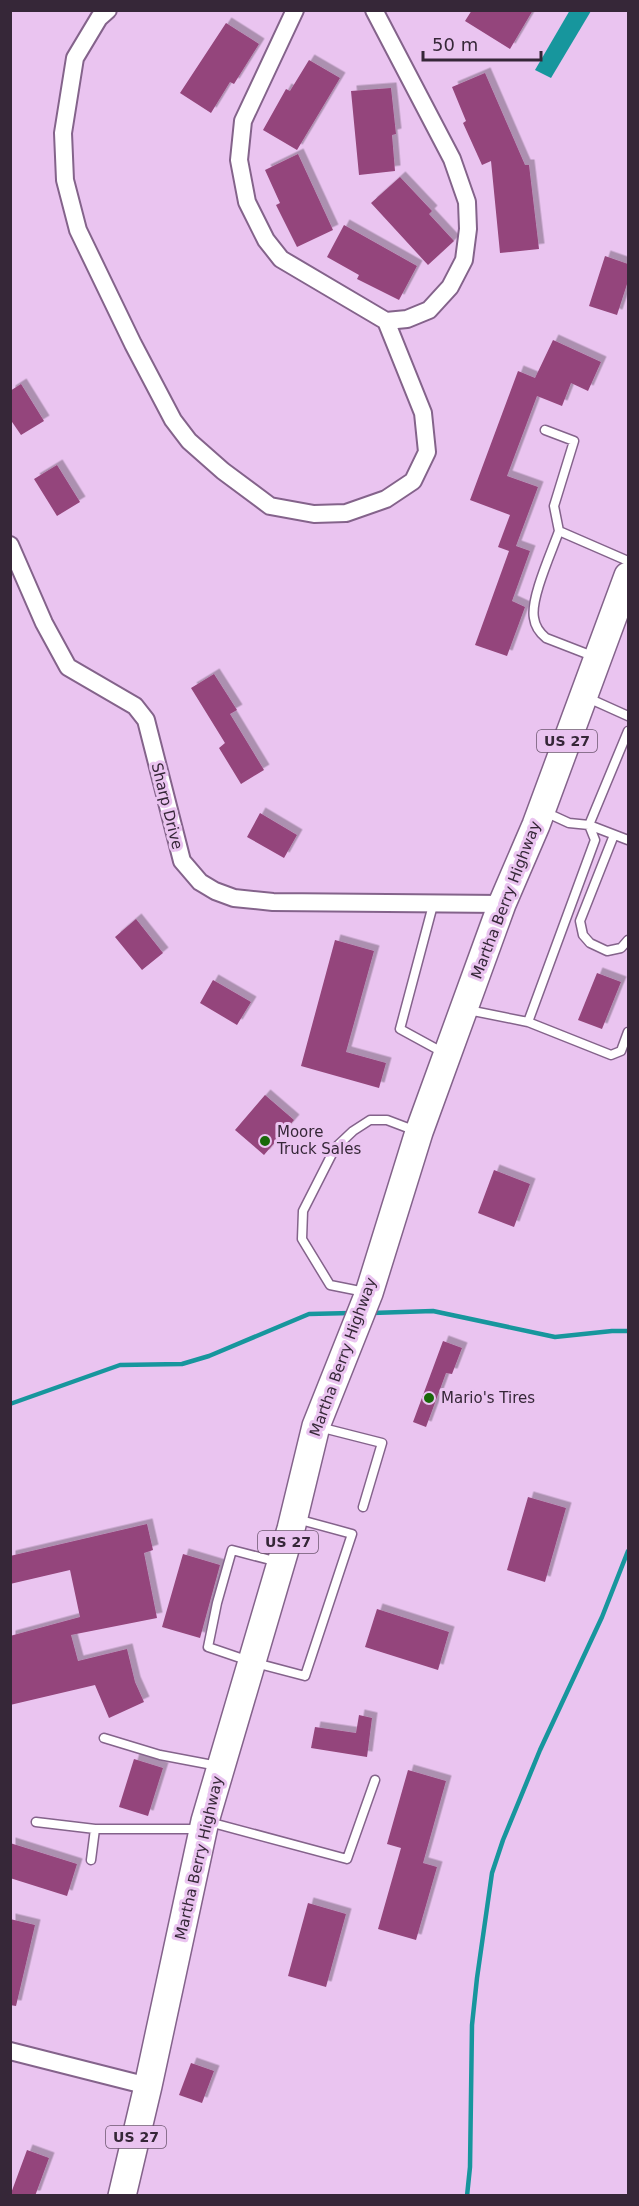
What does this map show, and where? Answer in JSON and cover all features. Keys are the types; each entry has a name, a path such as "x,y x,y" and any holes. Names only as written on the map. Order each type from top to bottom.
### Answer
{"main road":[{"name":"Martha Berry Highway","path":"122,2196 204,1825 294,1518 316,1426 369,1293 419,1132 502,904 625,594"}],"street":[{"path":"108,10 99,18 75,58 63,133 65,180 78,231 133,345 173,420 189,441 223,471 270,506 314,514 346,513 386,499 413,481 427,452 423,413 386,321"},
{"path":"295,10 243,121 239,160 247,202 266,240 281,259 386,321 407,319 429,310 450,287 464,260 468,229 467,202 452,159 374,10"},
{"name":"Sharp Drive","path":"10,545 44,623 68,667 135,706 146,720 182,861 200,882 234,898 273,902 502,904"},
{"path":"10,2051 148,2086"}],"lane":[{"path":"545,430 574,441 554,506 559,531 533,606 534,619 546,638 599,658"},
{"path":"559,531 628,561"},
{"path":"585,697 628,716"},
{"path":"528,1022 595,840 590,825 628,731"},
{"path":"541,810 569,823 590,825 628,840"},
{"path":"614,835 580,921 583,935 590,944 607,951 621,948 628,940"},
{"path":"433,905 400,1029 447,1054"},
{"path":"465,1009 528,1022 611,1055 621,1051 628,1032"},
{"path":"369,1293 330,1285 302,1239 303,1211 335,1148 353,1131 370,1120 387,1120 419,1132"},
{"path":"316,1426 381,1443 363,1507"},
{"path":"281,1563 232,1550 214,1613 208,1647 305,1676 352,1534 294,1518"},
{"path":"104,1738 170,1757 222,1766"},
{"path":"36,1822 95,1830 204,1825 347,1859 375,1780"},
{"path":"91,1860 95,1830"}],"shaded area":[{"path":"570,10 591,11 551,78 535,70"}],"building":[{"path":"472,10 533,10 510,49 465,21"},
{"path":"226,23 259,44 234,84 230,82 211,113 180,93"},
{"path":"309,60 340,78 297,150 263,130 286,89 290,91"},
{"path":"485,73 525,165 529,165 539,249 500,253 491,161 482,165 463,123 466,121 452,87"},
{"path":"391,88 396,134 392,135 395,171 359,175 351,91"},
{"path":"298,154 333,230 297,247 276,205 280,203 265,170"},
{"path":"400,177 432,211 429,214 454,241 428,265 371,203"},
{"path":"344,225 417,266 399,300 357,279 359,275 327,257"},
{"path":"605,256 628,264 628,281 617,315 589,306"},
{"path":"553,340 601,362 588,391 571,383 562,406 537,396 507,476 538,487 516,546 530,551 512,601 525,607 507,656 475,645 509,551 498,547 510,515 470,500 518,371 535,378"},
{"path":"21,384 44,421 21,435 10,419 10,391"},
{"path":"57,465 80,502 57,516 34,479"},
{"path":"214,674 237,710 230,714 264,770 241,784 219,748 225,743 191,688"},
{"path":"260,813 297,835 284,858 247,837"},
{"path":"136,919 163,953 142,970 115,937"},
{"path":"335,940 374,951 346,1052 386,1063 379,1088 301,1066"},
{"path":"597,973 621,982 602,1029 578,1020"},
{"path":"213,980 251,1002 237,1025 200,1003"},
{"path":"265,1095 294,1120 264,1155 235,1130"},
{"path":"494,1170 530,1184 514,1227 478,1213"},
{"name":"Mario's Tires","path":"443,1341 462,1348 452,1374 446,1373 426,1427 413,1422"},
{"path":"528,1497 566,1508 545,1582 507,1570"},
{"path":"147,1524 153,1550 144,1553 157,1618 71,1635 78,1661 127,1649 135,1682 144,1702 109,1718 95,1685 10,1705 10,1636 80,1617 70,1570 10,1584 10,1556"},
{"path":"183,1554 220,1565 200,1638 162,1627"},
{"path":"377,1609 449,1632 438,1670 365,1647"},
{"path":"359,1715 372,1718 367,1757 311,1748 315,1727 356,1733"},
{"path":"134,1759 163,1768 148,1816 119,1807"},
{"path":"408,1770 446,1781 423,1863 437,1867 416,1940 378,1929 401,1848 387,1844"},
{"path":"10,1843 77,1864 67,1896 10,1878"},
{"path":"308,1903 346,1914 326,1987 288,1976"},
{"path":"10,1919 35,1925 16,2006 10,2005"},
{"path":"191,2063 214,2071 202,2103 179,2095"},
{"path":"27,2150 49,2158 35,2196 10,2196"}],"waterway":[{"path":"372,1313 433,1311 555,1337 628,1331"},
{"path":"10,1404 120,1365 182,1364 209,1356 309,1314 351,1313"},
{"path":"467,2196 470,2167 472,2025 492,1873 540,1750 602,1617 628,1551"}],"place":[{"name":"Moore Truck Sales","path":"265,1141"},
{"name":"Mario's Tires","path":"429,1398"}]}
